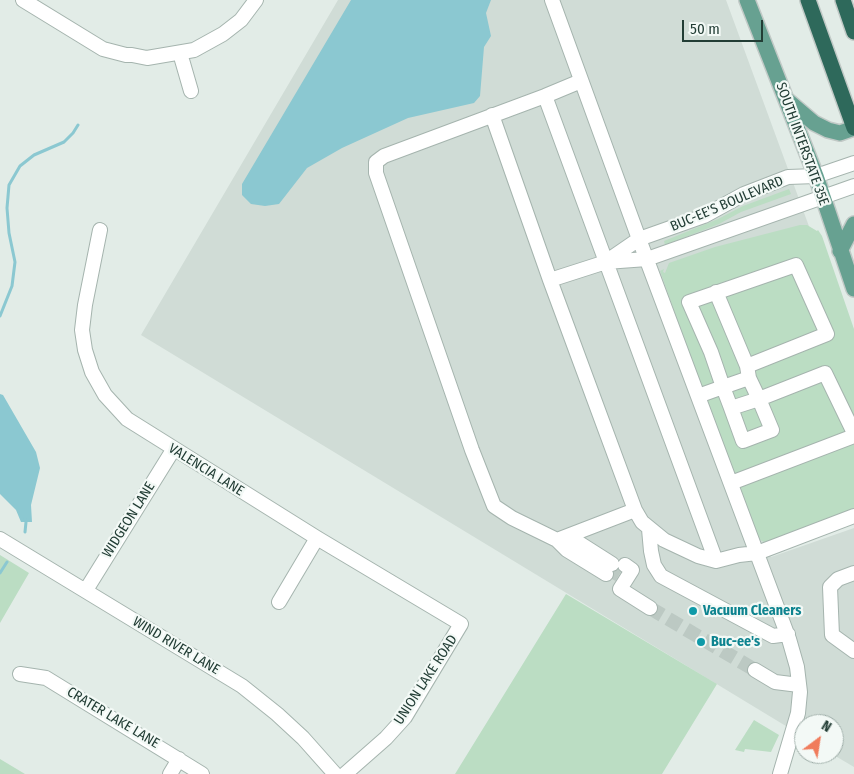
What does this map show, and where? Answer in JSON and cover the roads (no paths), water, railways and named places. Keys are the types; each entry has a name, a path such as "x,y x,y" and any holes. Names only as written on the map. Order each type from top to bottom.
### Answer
{"highway":[{"path":"808,0 854,128"},
{"path":"842,0 854,32"}],"main road":[{"name":"SOUTH INTERSTATE 35E","path":"747,0 816,176 854,289"},
{"path":"786,99 814,123 828,130 840,133 854,128"},
{"path":"840,251 854,224"}],"street":[{"path":"23,0 103,49 147,58 194,50 223,34 241,20 256,0"},
{"path":"552,0 646,259 788,634 797,668 800,692 798,713 780,774"},
{"path":"180,53 191,91"},
{"path":"581,81 384,156 376,162 376,173 469,441 494,506 512,518 565,537 635,510"},
{"path":"545,96 716,561"},
{"path":"492,115 550,280 635,510 642,522 664,540 698,556 716,561 757,553 854,516"},
{"name":"BUC-EE'S BOULEVARD","path":"606,262 639,239 704,216 744,194 788,177 816,176 854,163"},
{"name":"BUC-EE'S BOULEVARD","path":"606,262 646,259 854,186"},
{"name":"VALENCIA LANE","path":"100,230 82,330 89,365 104,395 127,419 173,450 461,624"},
{"path":"550,280 606,262"},
{"path":"698,396 724,387 748,372 827,334 796,266 716,292 689,302 711,352 724,387 732,408 743,441 772,430 748,372 716,292"},
{"path":"731,483 854,434 825,373 732,408"},
{"name":"WIDGEON LANE","path":"86,590 173,450"},
{"path":"649,529 654,565 661,576 772,636 788,634"},
{"path":"565,537 567,550 618,572 620,589 650,608"},
{"path":"279,602 317,538"},
{"name":"WIND RIVER LANE","path":"0,539 242,686 303,738 335,774"},
{"path":"854,574 838,579 830,587 832,635 854,651"},
{"name":"UNION LAKE ROAD","path":"345,774 386,738 405,717 461,624"},
{"path":"756,670 775,682 799,685"},
{"name":"CRATER LAKE LANE","path":"20,674 46,678 202,774"},
{"path":"170,774 179,759"}],"water":[{"path":"351,0 491,0 486,13 491,36 484,47 480,96 474,103 408,118 342,148 307,168 279,204 265,206 251,204 242,195 242,184"},
{"path":"0,394 3,395 36,452 40,468 31,505 32,522 21,522 16,510 0,494"}],"waterway":[{"path":"0,316 12,286 15,262 9,233 7,208 9,185 20,166 34,155 64,142 78,125"},
{"path":"25,518 25,532"},
{"path":"0,573 7,562"}],"tunnel":[{"path":"609,569 619,575"},
{"path":"650,608 755,670"}],"place":[{"name":"Vacuum Cleaners","path":"693,611"},
{"name":"Buc-ee's","path":"701,642"}]}
